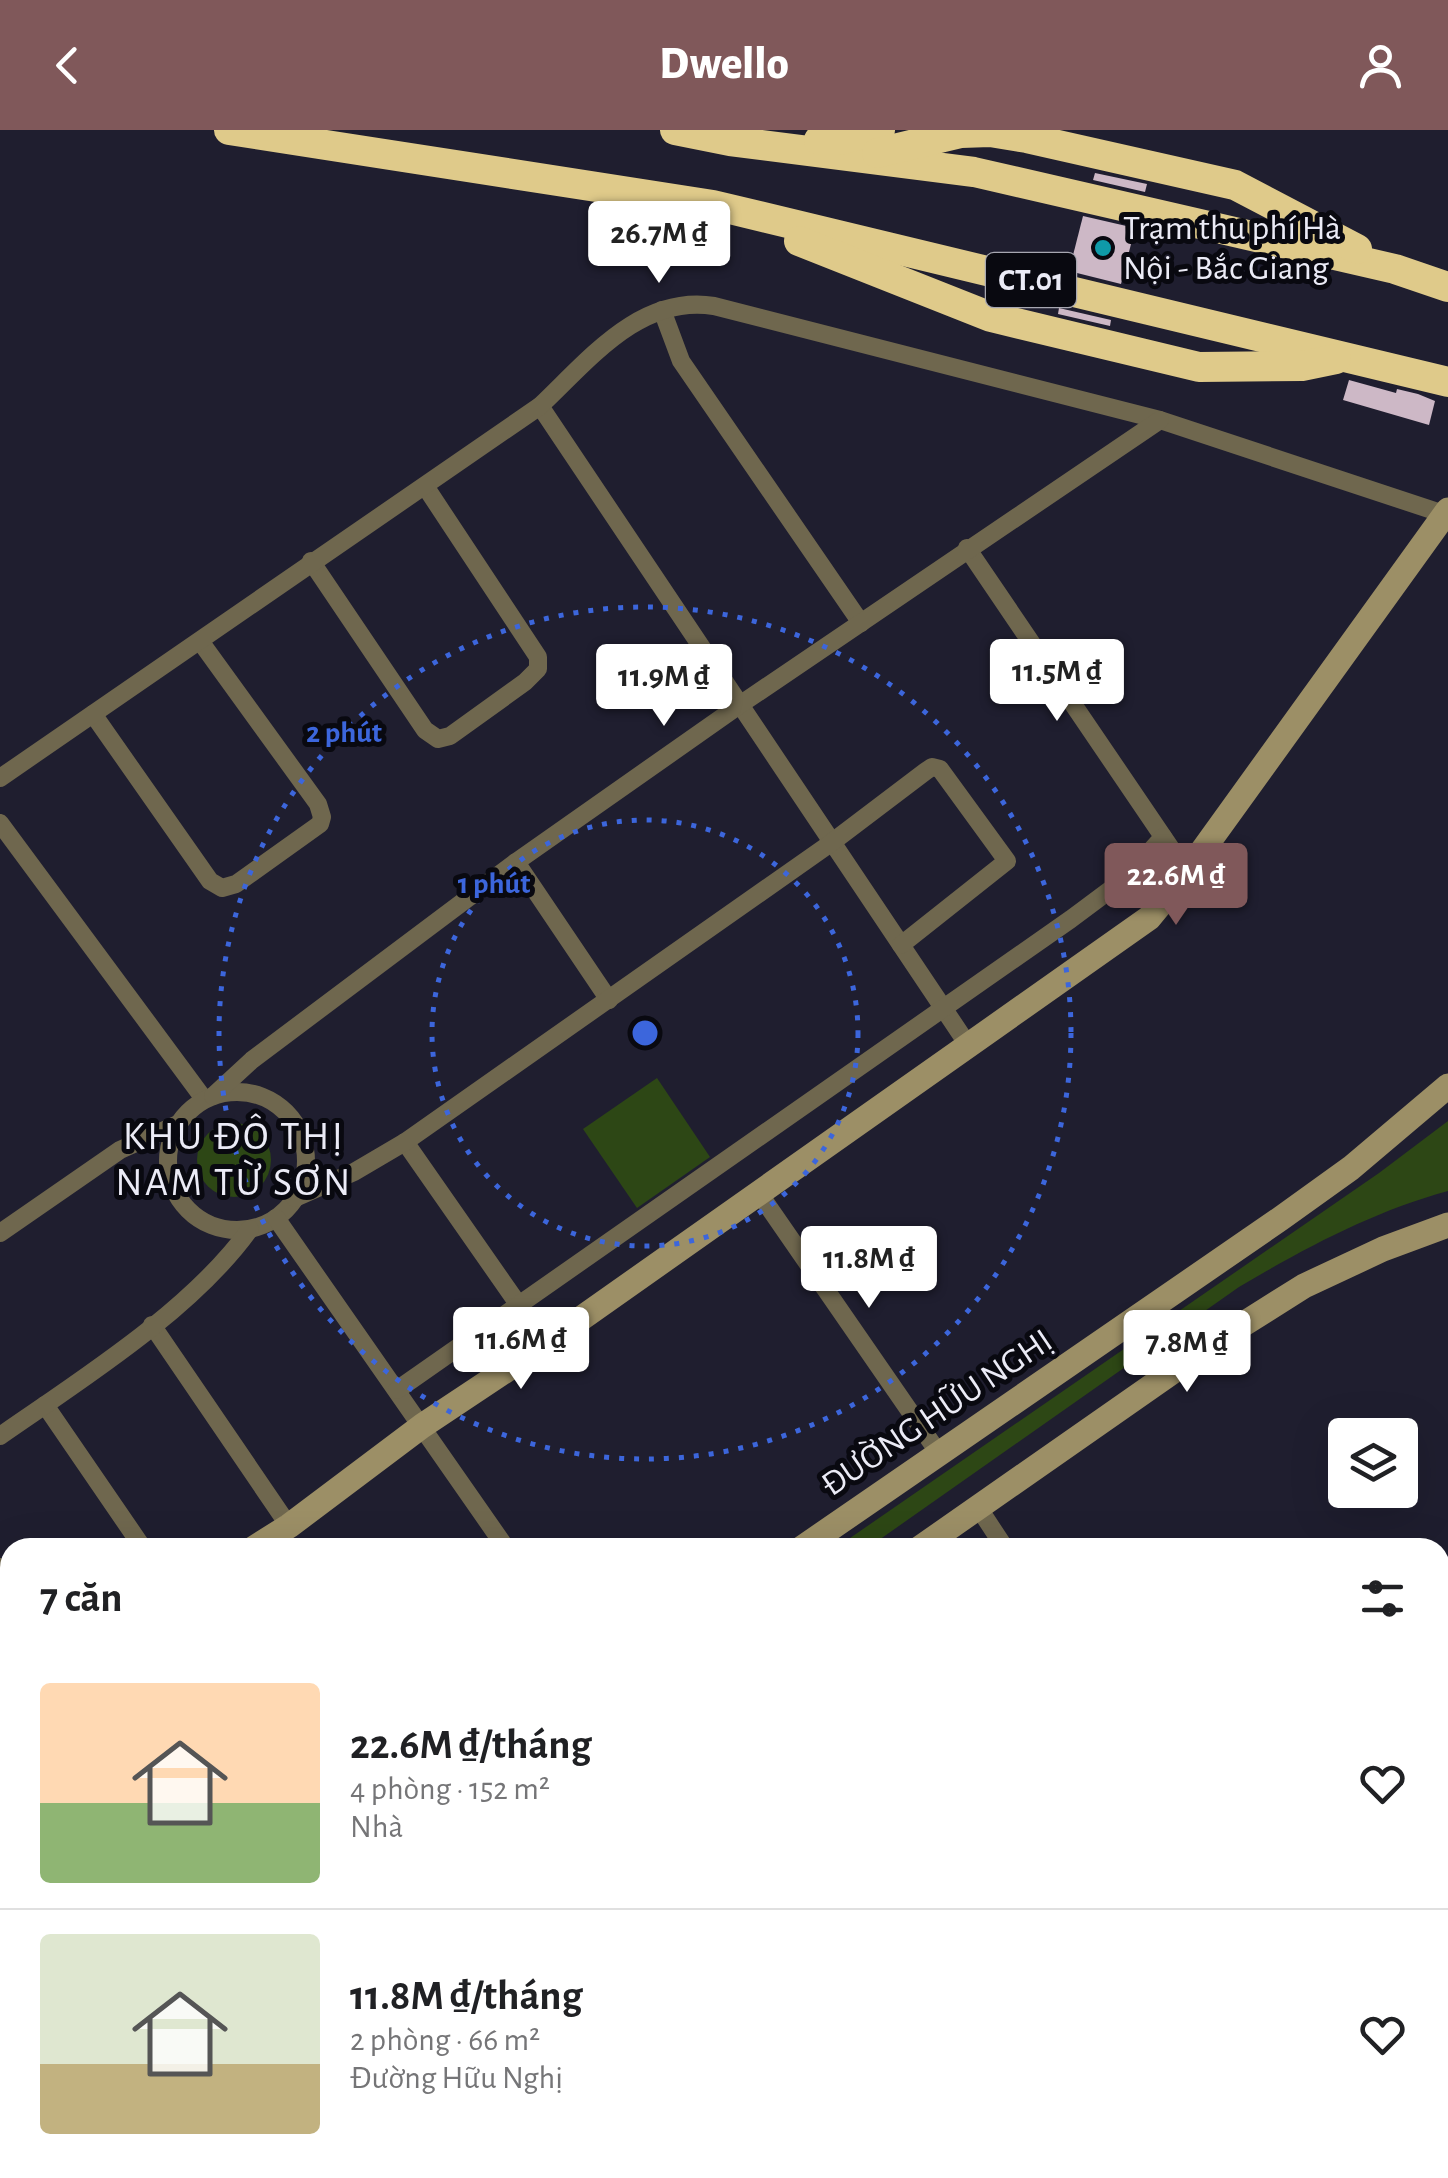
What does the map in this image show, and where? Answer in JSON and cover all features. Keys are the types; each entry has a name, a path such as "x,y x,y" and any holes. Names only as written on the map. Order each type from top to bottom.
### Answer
{"highway":[{"name":"CT.01","path":"228,130 713,205 1448,382"},
{"path":"676,130 730,141 974,172 1395,269 1448,287"},
{"path":"730,141 838,140 880,130"},
{"path":"860,157 961,134 990,132 1026,138 1235,185 1395,269"},
{"name":"CT.01","path":"713,205 1001,320 1199,367 1302,366 1348,357"}],"street":[{"path":"0,778 540,406 617,334 662,310 699,304 714,306 1160,420 1446,512 1188,872 1148,918 535,1351 422,1426 270,1538"},
{"path":"662,310 681,361 861,622"},
{"path":"540,406 968,1044"},
{"path":"0,1233 120,1150 178,1124 252,1060 516,862 967,548 1160,420"},
{"path":"310,562 426,730 438,739 450,736 525,682 538,668 538,657 425,486"},
{"path":"967,548 1188,872"},
{"path":"93,714 210,881 222,888 236,884 320,824 322,817 318,804 200,641"},
{"path":"295,1198 354,1172 405,1142 610,1000 932,767 940,768 1008,860 901,946"},
{"path":"0,823 208,1098"},
{"path":"397,1390 1126,878 1162,837"},
{"path":"516,862 610,1000"},
{"name":"ĐƯỜNG HỮU NGHỊ","path":"817,1538 1280,1220 1351,1168 1448,1086"},
{"path":"0,1436 152,1326 213,1273 250,1229 276,1218 295,1198 306,1160 301,1136 289,1116 271,1100 252,1093 228,1092 208,1098"},
{"path":"178,1124 169,1147 169,1172 184,1205 214,1226 250,1229"},
{"path":"405,1142 518,1304"},
{"path":"760,1193 940,1455"},
{"path":"276,1218 499,1538"},
{"path":"934,1538 1214,1342 1304,1286 1383,1249 1448,1225"},
{"path":"152,1326 289,1526"},
{"path":"45,1406 136,1538"},
{"path":"978,1507 998,1538"}],"green space":[{"path":"657,1078 710,1157 637,1208 583,1129"},
{"path":"1448,1121 1448,1191 1340,1232 1239,1287 882,1538 850,1538 1379,1173"},
{"path":"234,1123 260,1134 271,1160 260,1186 234,1197 208,1186 197,1160 208,1134"}],"building":[{"path":"1095,173 1147,184 1145,192 1093,180"},
{"path":"1083,216 1135,228 1121,284 1069,271"},
{"path":"1059,308 1111,320 1110,326 1058,314"},
{"path":"1349,380 1435,401 1429,425 1343,400"}],"place":[{"name":"Trạm thu phí Hà Nội - Bắc Giang","path":"1103,248"}],"district":[{"name":"KHU ĐÔ THỊ NAM TỪ SƠN","path":"234,1160"}]}
